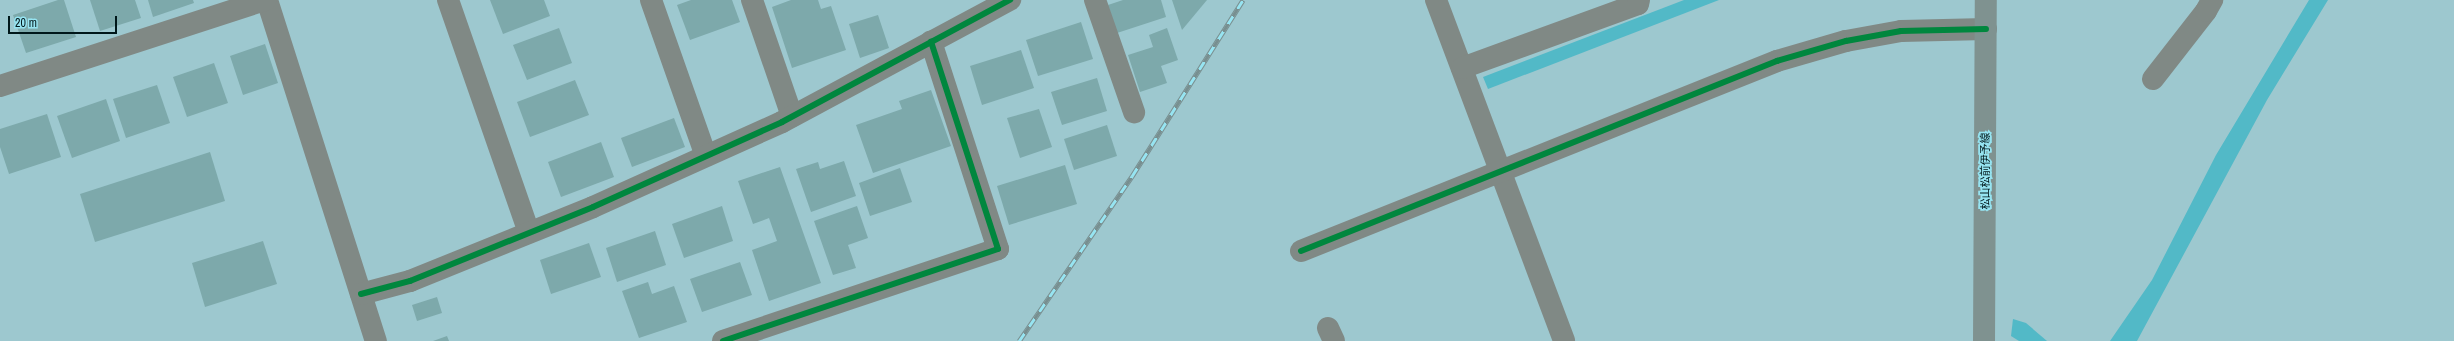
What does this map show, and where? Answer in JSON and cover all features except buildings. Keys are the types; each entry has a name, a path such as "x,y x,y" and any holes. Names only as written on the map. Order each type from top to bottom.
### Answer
{"main road":[{"name":"松山松前伊予線","path":"1984,341 1986,0"}],"street":[{"path":"0,86 266,0 376,341"},
{"path":"448,0 529,232"},
{"path":"651,0 706,156"},
{"path":"752,0 792,116"},
{"path":"361,294 410,281 593,207 706,156 792,116 1010,0"},
{"path":"1095,0 1134,112"},
{"path":"1436,0 1564,341"},
{"path":"1462,68 1638,4 1639,0"},
{"path":"2153,79 2206,11 2212,0"},
{"path":"1301,251 1500,170 1777,61 1846,41 1901,31 1986,28"},
{"path":"723,341 771,334 998,249 931,42"}],"water":[{"path":"1684,0 1719,0 1488,89 1483,77"},
{"path":"2309,0 2328,0 2267,100 2137,341 2110,341 2152,280 2216,155"},
{"path":"2013,319 2026,323 2047,341 2019,341 2011,336"}],"railway":[{"path":"1019,341 1132,176 1243,0"}],"cycle path":[{"path":"361,294 410,281 593,207 782,122 1010,0"},
{"path":"1301,251 1777,61 1846,41 1901,31 1986,29"},
{"path":"723,341 998,249 931,42"}]}
